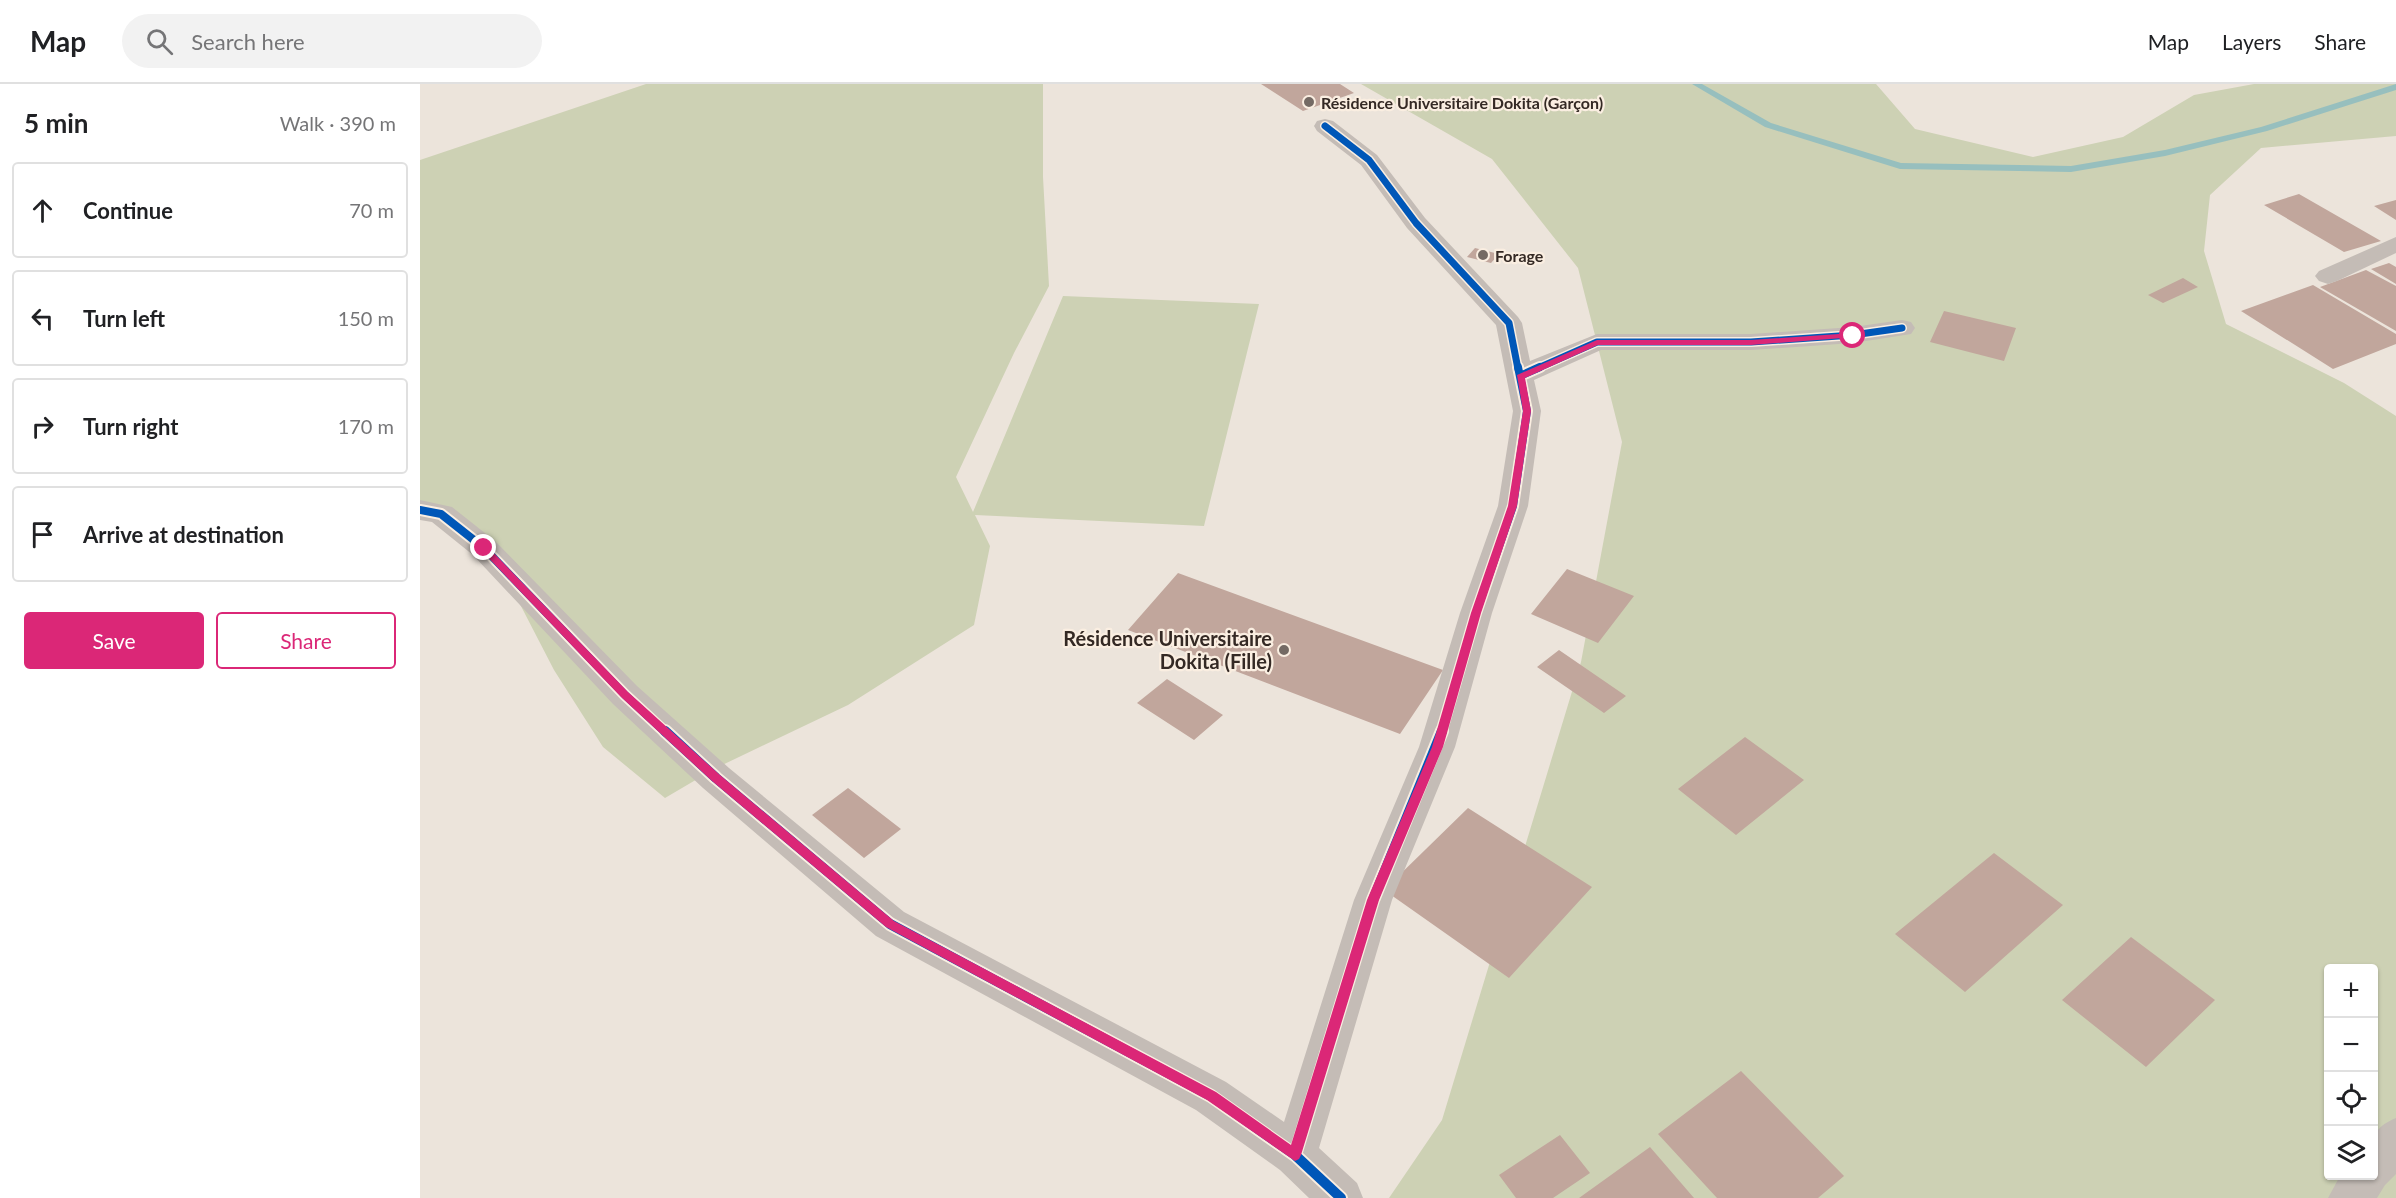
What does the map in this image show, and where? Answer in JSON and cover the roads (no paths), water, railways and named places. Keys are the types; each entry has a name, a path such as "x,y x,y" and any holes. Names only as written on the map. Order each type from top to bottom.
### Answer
{"street":[{"path":"1295,1155 1373,900 1437,747 1476,613 1512,506 1527,411 1509,323 1416,223 1369,160 1325,126"},
{"path":"2328,276 2396,244"},
{"path":"1520,376 1597,342 1751,342 1853,336 1902,328"},
{"path":"420,510 441,514 484,548 625,695 716,778 890,924 1211,1096 1295,1155 1341,1198"},
{"path":"2378,1162 2396,1139"},
{"path":"2350,1198 2364,1180"}],"waterway":[{"path":"1696,84 1768,125 1900,166 2071,169 2165,153 2264,129 2396,87"}],"place":[{"name":"Résidence Universitaire Dokita (Garçon)","path":"1309,102"},
{"name":"Forage","path":"1483,255"},
{"name":"Résidence Universitaire Dokita (Fille)","path":"1284,650"}]}
